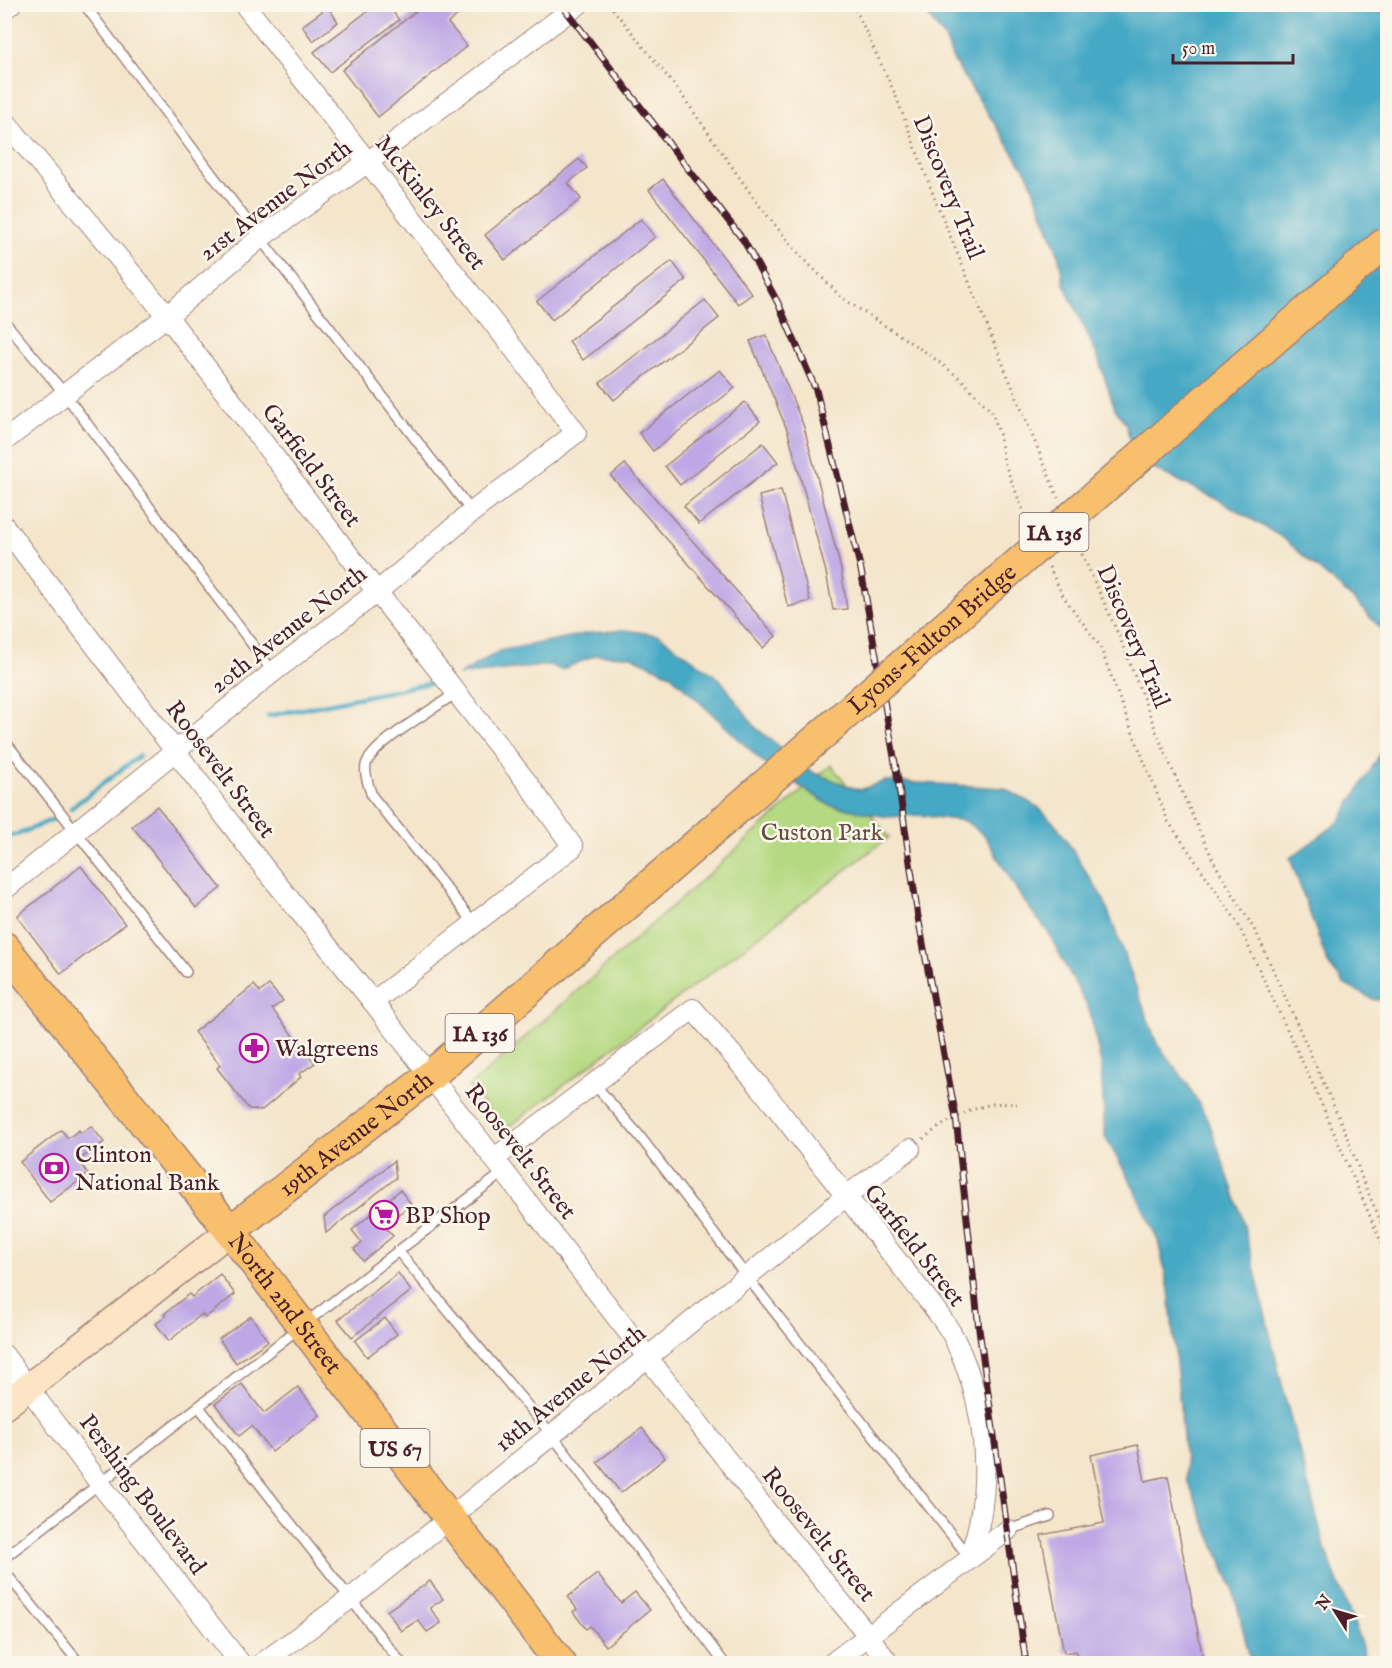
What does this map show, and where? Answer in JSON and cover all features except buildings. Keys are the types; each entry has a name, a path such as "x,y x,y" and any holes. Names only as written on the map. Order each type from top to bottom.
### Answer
{"main road":[{"name":"Lyons-Fulton Bridge","path":"721,823 1388,240"},
{"name":"19th Avenue North","path":"4,1406 430,1076 721,823"},
{"name":"North 2nd Street","path":"4,947 230,1231 561,1664"}],"street":[{"path":"4,9 11,4"},
{"name":"McKinley Street","path":"244,4 524,362 576,433"},
{"name":"21st Avenue North","path":"4,441 167,316 260,238 368,162 579,4"},
{"name":"Garfield Street","path":"4,120 167,316 529,785 573,847 474,923"},
{"name":"20th Avenue North","path":"4,890 472,513 576,433"},
{"name":"Roosevelt Street","path":"4,526 265,869 373,1002 774,1521 868,1635 889,1664"},
{"path":"373,1002 474,923"},
{"name":"Garfield Street","path":"594,1084 693,1009 761,1088 931,1304 953,1336 970,1374 981,1425 984,1475 980,1518 970,1558"},
{"path":"500,1165 594,1084"},
{"name":"18th Avenue North","path":"261,1664 351,1598 846,1197 910,1149"},
{"name":"Pershing Boulevard","path":"4,1355 100,1484 241,1664"},
{"path":"831,1664 1008,1530"}],"lane":[{"path":"84,4 260,238 472,513"},
{"path":"4,321 64,393 273,672"},
{"path":"456,693 390,737 366,764 367,780 372,796 474,923"},
{"path":"4,740 186,972"},
{"path":"594,1084 638,1134 747,1277 970,1558"},
{"path":"4,1558 398,1251 500,1165"},
{"path":"398,1251 552,1435 725,1664"},
{"path":"199,1407 402,1664"},
{"path":"1008,1530 1050,1516"},
{"path":"4,1571 80,1664"}],"path":[{"path":"609,4 679,91 758,204 798,253 842,298 930,355 962,380 992,412 1000,436 1004,462 1028,524"},
{"name":"Discovery Trail","path":"853,4 895,94 935,199 1060,502"},
{"name":"Discovery Trail","path":"1073,534 1120,639 1192,817 1215,864 1257,934 1345,1131 1388,1239"},
{"path":"1048,565 1063,596 1100,646 1168,821 1236,920 1315,1089 1388,1258"},
{"path":"910,1149 939,1126 971,1111 993,1104 1017,1104"}],"green space":[{"name":"Custon Park","path":"831,765 889,837 505,1130 469,1087"}],"water":[{"path":"920,5 1387,5 1387,635 1356,602 1283,538 1221,501 1135,460 1126,424 1115,409 1097,355 1064,284 1058,253 1028,175 953,60 946,40"},
{"path":"625,630 659,635 720,679 756,728 814,773 859,790 885,781 1004,788 1038,807 1058,827 1104,900 1157,1044 1187,1083 1209,1122 1242,1217 1285,1397 1326,1552 1367,1663 1251,1663 1233,1589 1187,1480 1169,1290 1158,1241 1130,1180 1105,1137 1101,1064 1090,1012 1048,932 1021,897 985,836 965,821 918,815 887,817 829,805 764,763 670,674 631,656 596,655 561,670 550,665 459,675 499,651 590,633"},
{"path":"1387,743 1387,1000 1375,1000 1345,985 1328,964 1290,858 1339,822"}],"waterway":[{"path":"268,716 431,683"},
{"path":"71,808 139,756"},
{"path":"4,837 19,834 56,818"}],"railway":[{"path":"561,4 744,241 778,303 816,390 861,570 897,774 918,917 956,1118 979,1329 1026,1664"}],"place":[{"name":"Walgreens","path":"254,1048"},
{"name":"Clinton National Bank","path":"54,1168"},
{"name":"BP Shop","path":"384,1215"}]}
